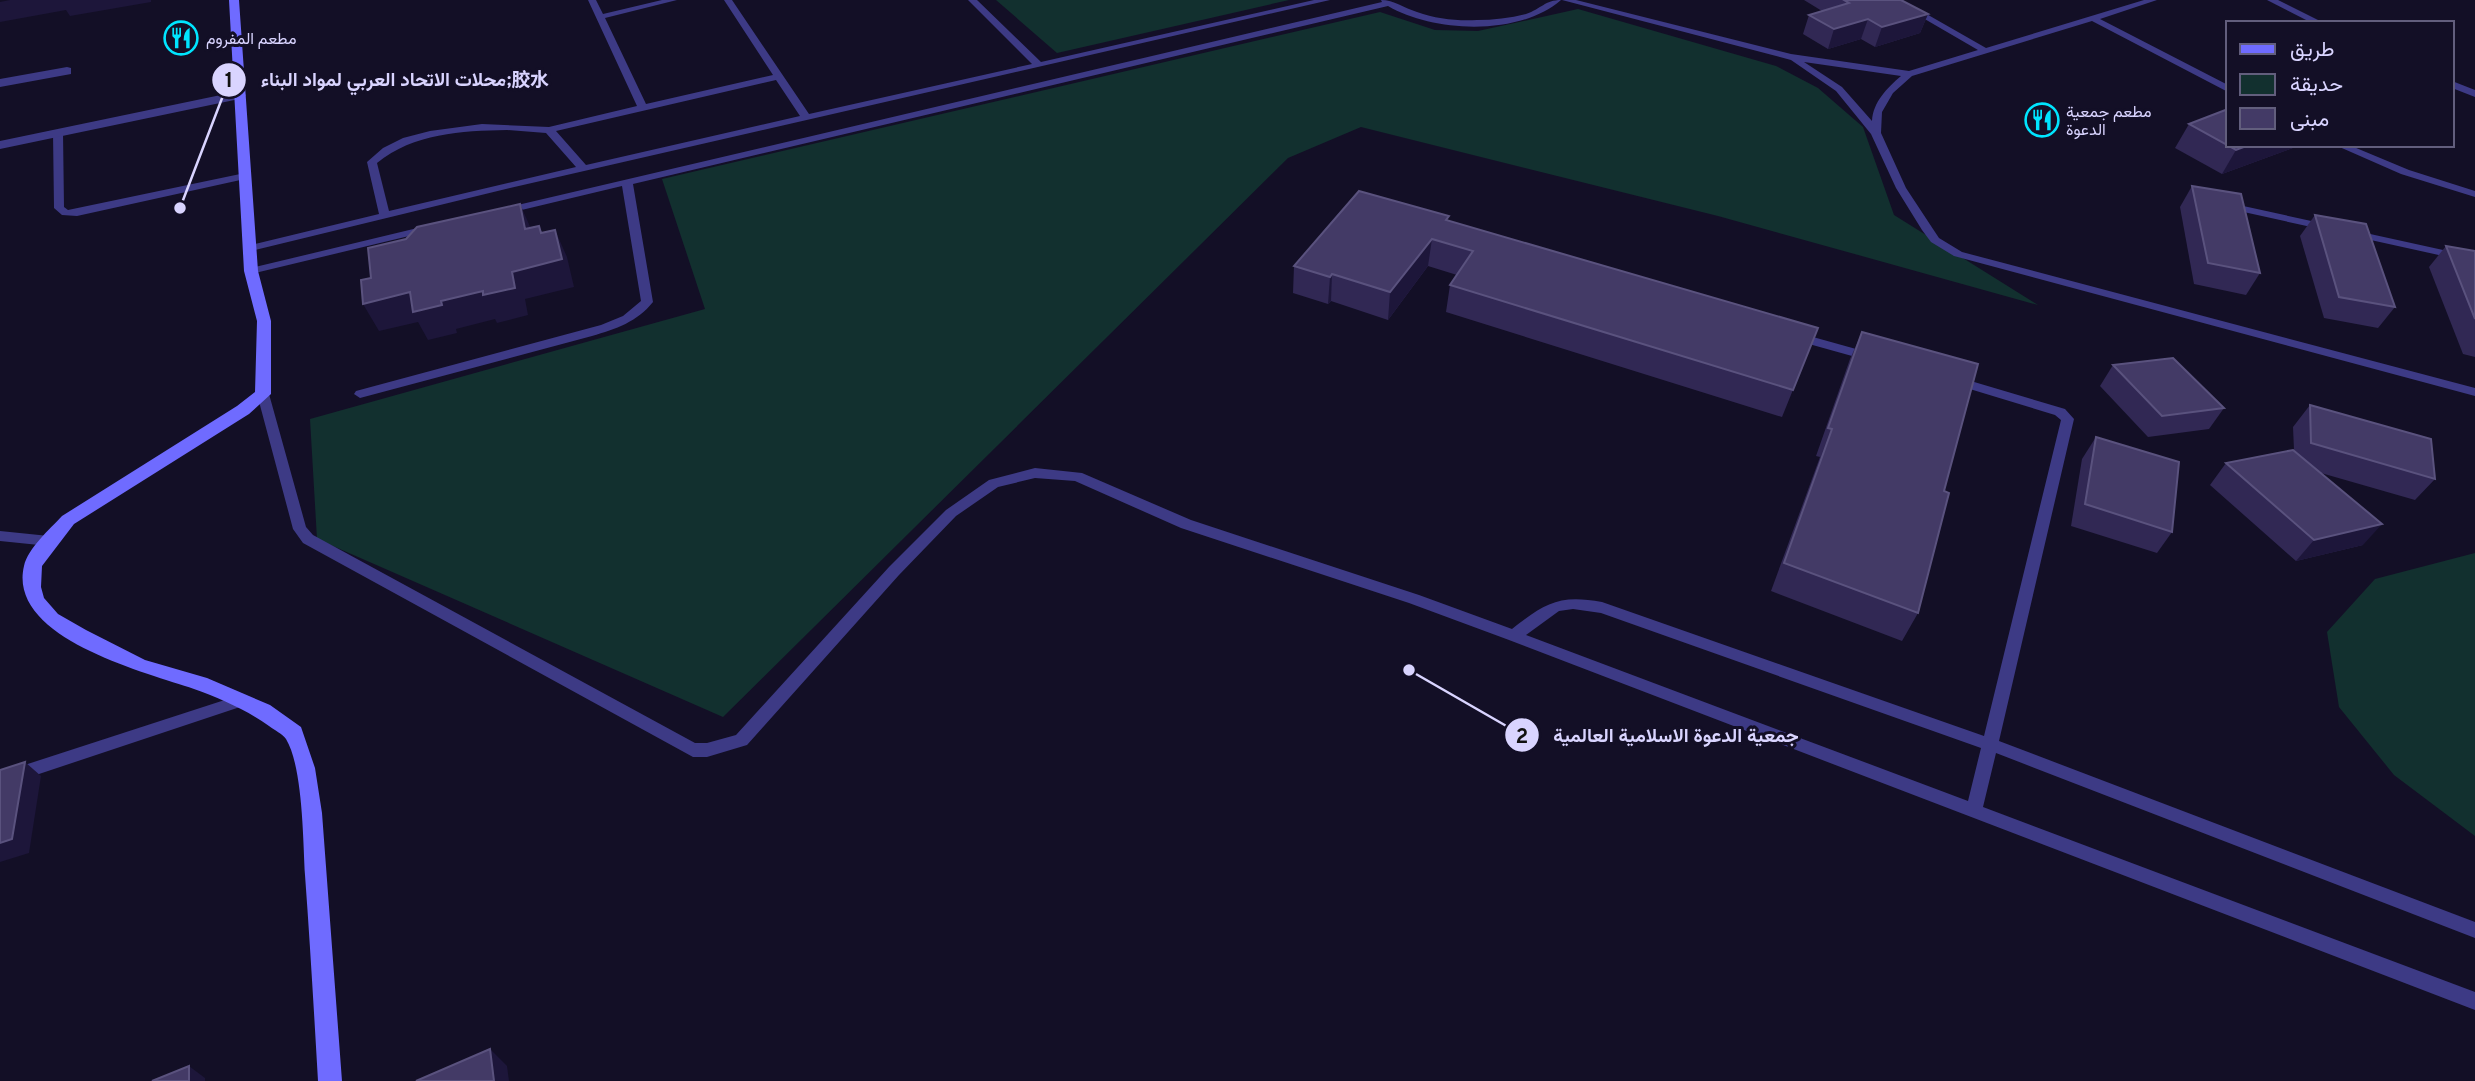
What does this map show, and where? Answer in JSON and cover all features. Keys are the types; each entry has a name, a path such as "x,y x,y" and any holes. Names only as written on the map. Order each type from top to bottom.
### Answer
{"street":[{"path":"234,0 251,271 264,321 263,394 243,410 68,520 49,541 33,565 32,587 36,601 51,619 140,666 200,683 262,711 294,733 305,768 312,813 330,1081"},
{"path":"0,83 67,71"},
{"path":"0,145 240,95"}],"lane":[{"path":"592,0 643,108"},
{"path":"600,16 673,0"},
{"path":"727,0 806,117"},
{"path":"972,0 1039,65"},
{"path":"251,248 583,168 1326,0"},
{"path":"493,214 1387,1 1430,19 1483,24 1531,16 1557,0"},
{"path":"1566,0 1790,57 1909,74"},
{"path":"1896,0 1984,50"},
{"path":"1876,133 1878,112 1889,91 1909,74 2153,0"},
{"path":"2271,0 2316,21"},
{"path":"2092,19 2226,88"},
{"path":"1790,57 1839,89 1863,114 1876,133 1901,188 1928,230 1935,240 1958,254 2475,391"},
{"path":"385,217 372,162 389,150 423,136 461,128 520,125 549,130 780,76"},
{"path":"2454,85 2475,94"},
{"path":"549,130 583,168"},
{"path":"58,133 59,208 66,213 78,213 245,176"},
{"path":"2345,147 2405,172 2475,194"},
{"path":"359,394 588,333 623,323 636,315 647,302 627,182"},
{"path":"2220,204 2475,260"},
{"path":"251,271 439,226"},
{"path":"1780,332 1884,361"},
{"path":"1937,376 2060,412 2068,419 1992,745 1974,811"},
{"path":"263,394 300,529 308,540 693,750 707,750 741,740 894,571 951,513 994,483 1035,473 1077,476 1186,524 1414,599 1514,636 2475,1001"},
{"path":"0,536 49,541"},
{"path":"1514,636 1556,604 1577,603 1602,608 1992,745 2475,930"},
{"path":"0,780 237,702"}],"green space":[{"path":"996,0 1289,0 1057,53"},
{"path":"1578,9 1776,66 1818,88 1863,127 1894,215 2038,305 1718,216 1361,127 1288,158 723,717 317,539 310,419 705,309 662,179 1380,12 1435,30 1478,31"},
{"path":"2475,553 2475,836 2394,775 2339,707 2327,632 2375,579"}],"building":[{"path":"1844,0 1901,0 1928,14 1882,27 1868,19 1834,29 1809,15 1849,3"},
{"path":"2226,110 2226,144 2189,124"},
{"path":"2192,186 2241,194 2260,273 2208,263"},
{"path":"1359,191 1449,216 1446,220 1818,328 1793,390 1450,285 1473,251 1432,239 1390,292 1332,274 1330,277 1294,266"},
{"path":"520,204 525,229 539,226 541,233 555,230 562,259 512,272 515,288 483,295 483,291 441,301 442,305 413,312 410,292 363,304 361,280 371,278 368,248 406,239 417,227"},
{"path":"2315,215 2366,224 2395,307 2339,297"},
{"path":"2446,246 2475,251 2475,319"},
{"path":"1862,332 1978,364 1944,491 1949,493 1918,613 1784,563 1832,429 1828,428"},
{"path":"2173,358 2224,408 2162,416 2113,365"},
{"path":"2310,405 2431,439 2435,479 2311,443"},
{"path":"2096,437 2179,462 2172,532 2085,504"},
{"path":"2293,450 2382,524 2314,540 2226,463"},
{"path":"25,762 12,839 0,843 0,770"},
{"path":"490,1049 494,1081 416,1081"},
{"path":"189,1066 189,1081 152,1081"}],"place":[{"name":"مطعم المفروم","path":"181,38"},
{"name":"مطعم جمعية الدعوة","path":"2042,120"},
{"name":"محلات الاتحاد العربي لمواد البناء;胶水","path":"180,208"},
{"name":"جمعية الدعوة الاسلامية العالمية","path":"1409,670"}]}
